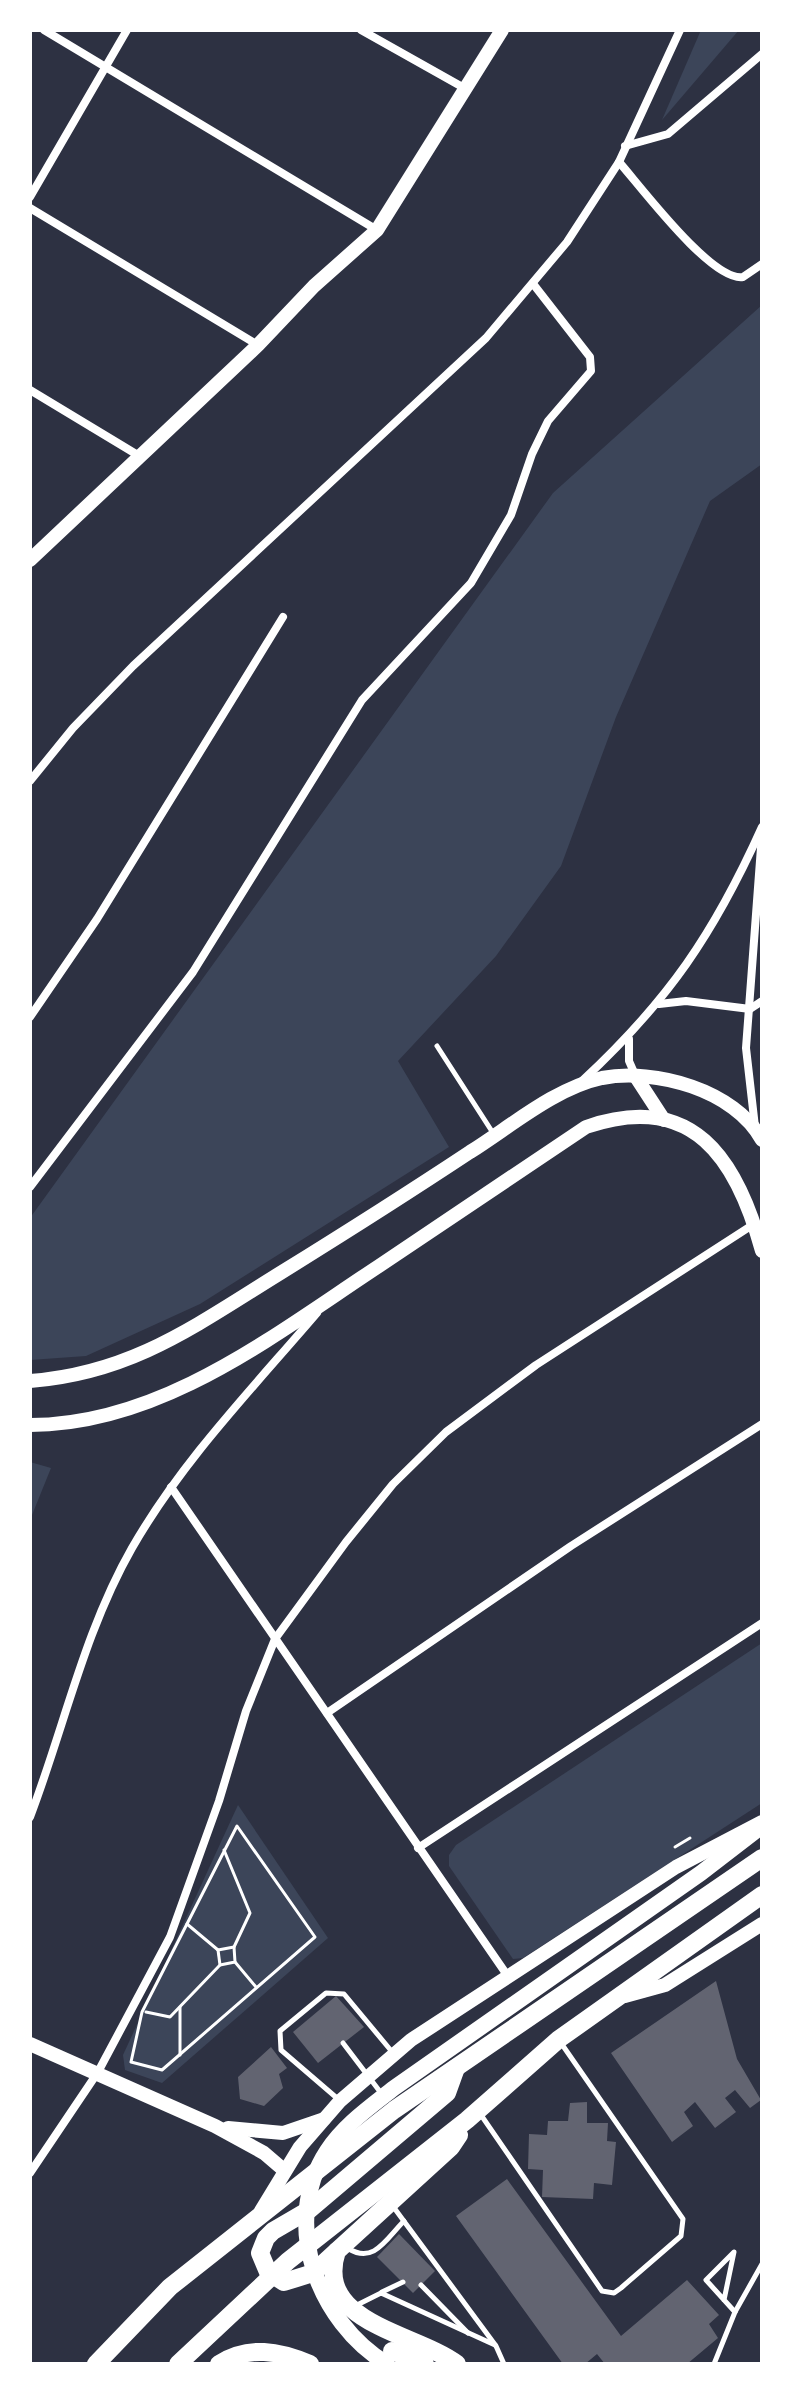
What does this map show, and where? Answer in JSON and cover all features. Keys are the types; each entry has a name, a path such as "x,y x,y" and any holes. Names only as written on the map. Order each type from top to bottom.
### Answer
{"highway":[{"path":"96,2364 170,2287 394,2110 762,1858"},
{"path":"178,2364 288,2261 473,2115 559,2039 762,1895"},
{"path":"456,2068 447,2093 309,2210 266,2238 260,2253 268,2272 284,2282 313,2273 451,2147 473,2115"},
{"path":"340,2248 334,2284 350,2308 390,2331 441,2352 457,2364"},
{"path":"219,2364 237,2355 263,2351 310,2364"},
{"path":"390,2358 425,2364"}],"main road":[{"path":"30,560 258,345 314,286 377,230 502,30"},
{"path":"30,1381 84,1376 152,1351 495,1136 576,1087 601,1078 636,1077 696,1089 730,1107 759,1134"},
{"path":"636,1077 664,1120"},
{"path":"30,1425 82,1422 141,1406 233,1360 586,1127 628,1116 664,1120 697,1132 712,1144 742,1188 762,1251"},
{"path":"390,2358 340,2324 321,2291 315,2273 308,2235 308,2200 326,2153 349,2123 394,2088 701,1873 762,1824"},
{"path":"258,2216 285,2171 325,2118 367,2075 394,2054 507,1975 676,1867 762,1824"},
{"path":"609,2001 665,1985 761,1927"},
{"path":"30,2044 215,2126 264,2153 285,2171"},
{"path":"215,2126 259,2133 283,2133 325,2118"}],"street":[{"path":"44,30 377,230"},
{"path":"30,197 127,30"},
{"path":"361,30 466,89"},
{"path":"30,781 73,728 133,666 486,338 534,285 619,162 680,30"},
{"path":"625,146 668,134 762,54"},
{"path":"619,162 704,259 724,275 743,277 762,264"},
{"path":"30,208 258,345"},
{"path":"30,1187 193,972 362,700 471,583 507,525 532,454 548,421 588,377 590,357 534,285"},
{"path":"30,390 141,457"},
{"path":"30,1017 97,919 283,617"},
{"path":"576,1087 629,1038 659,1004 728,901 762,827"},
{"path":"759,1134 746,1048 762,827"},
{"path":"659,1004 686,1001 750,1009 762,1001"},
{"path":"629,1038 629,1061 636,1077"},
{"path":"30,2173 98,2072 170,1937 201,1855 246,1711 275,1639 393,1484 446,1432 536,1365 755,1224"},
{"path":"30,1817 87,1647 131,1550 171,1487 212,1432 329,1299"},
{"path":"327,1713 571,1546 762,1424"},
{"path":"171,1487 507,1975"},
{"path":"418,1848 762,1623"}],"lane":[{"path":"437,1046 495,1136"},
{"path":"340,2101 281,2050 278,2043 280,2031 326,1993 344,1994 394,2054"},
{"path":"313,2004 318,2010"},
{"path":"473,2115 606,2293 621,2288 681,2236 683,2219 559,2039"},
{"path":"343,2043 394,2110"},
{"path":"390,2202 496,2346 504,2364"},
{"path":"340,2248 360,2256 369,2255 404,2221"},
{"path":"724,2300 734,2252 706,2280 724,2300 735,2312"},
{"path":"714,2364 735,2312 762,2264"},
{"path":"350,2308 403,2282"},
{"path":"421,2285 469,2334"},
{"path":"381,2293 496,2346"}],"path":[{"path":"237,1826 315,1937 162,2070 131,2062 142,2012 187,1924 237,1826"},
{"path":"666,1853 690,1838"},
{"path":"224,1850 250,1913 234,1947 235,1962 257,1988"},
{"path":"187,1924 218,1950 220,1965"},
{"path":"218,1950 234,1947"},
{"path":"142,2012 170,2017 220,1965 235,1962"},
{"path":"180,2007 180,2055"}],"shaded area":[{"path":"701,30 739,30 662,120"},
{"path":"762,305 762,464 710,501 616,717 561,866 496,956 398,1061 449,1147 200,1304 86,1356 30,1360 30,1218 553,493"},
{"path":"30,1462 51,1468 30,1520"},
{"path":"762,1643 762,1803 523,1958 513,1959 449,1866 449,1855 456,1845"},
{"path":"238,1805 328,1938 162,2083 125,2070 123,2055"}],"building":[{"path":"716,1981 737,2059 761,2100 750,2108 735,2090 725,2098 736,2112 715,2128 695,2102 684,2112 693,2126 672,2142 611,2053"},
{"path":"336,1996 364,2027 318,2063 293,2032"},
{"path":"271,2047 287,2068 279,2074 283,2088 264,2106 240,2099 238,2077"},
{"path":"587,2102 587,2123 608,2123 607,2141 616,2142 612,2185 594,2183 593,2199 542,2197 543,2170 528,2169 529,2134 547,2135 548,2121 568,2121 570,2103"},
{"path":"507,2179 621,2336 687,2280 719,2315 709,2324 718,2338 687,2364 605,2364 597,2354 585,2364 563,2364 456,2216"},
{"path":"399,2234 435,2271 413,2293 377,2257"}]}
